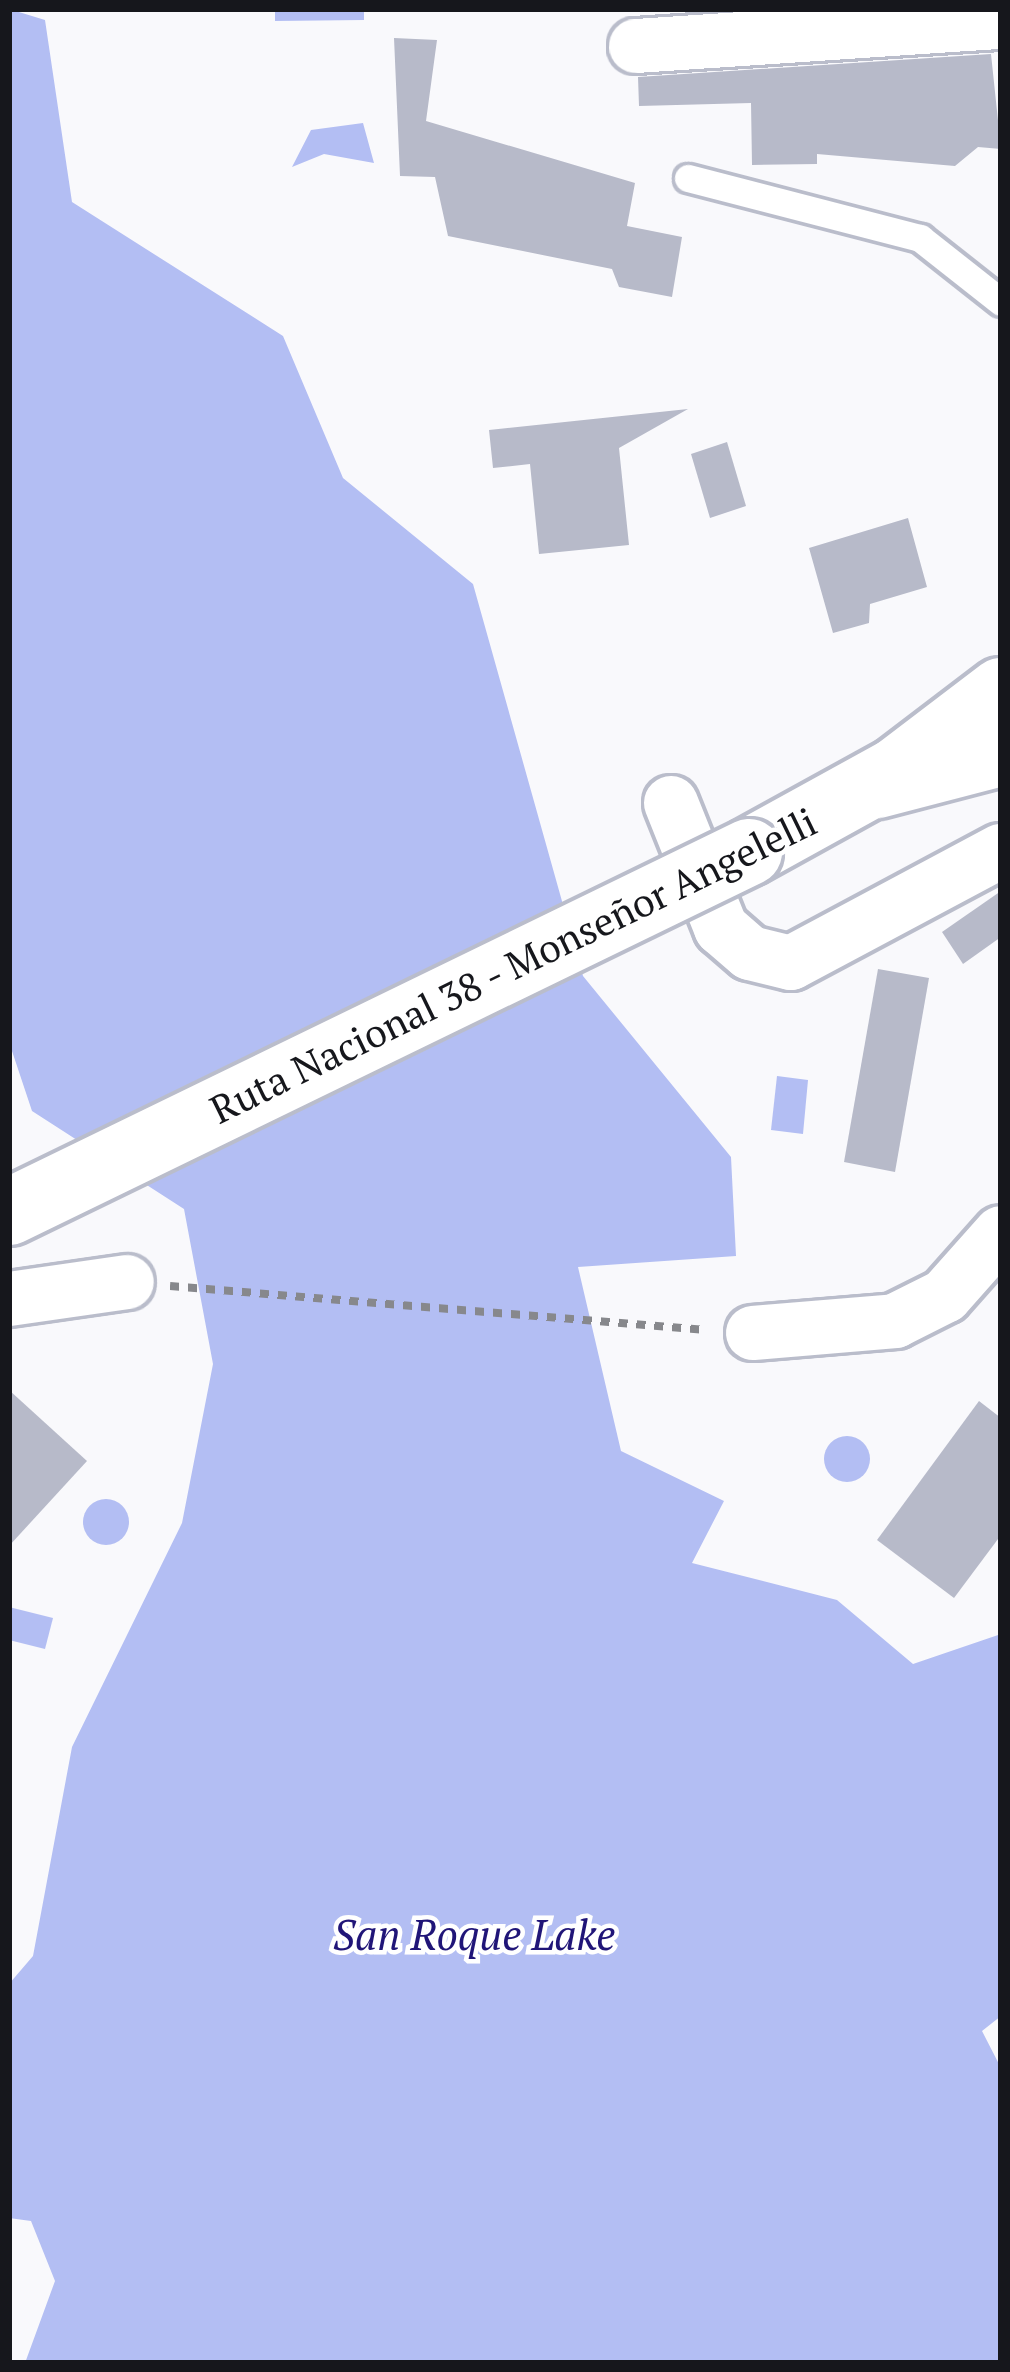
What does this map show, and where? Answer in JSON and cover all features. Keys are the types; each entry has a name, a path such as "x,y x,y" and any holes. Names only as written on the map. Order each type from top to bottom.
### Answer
{"main road":[{"name":"Ruta Nacional 38 - Monseñor Angelelli","path":"9,1213 749,852 847,800 1001,691"}],"street":[{"path":"636,46 1001,22"},
{"path":"847,800 1001,759"},
{"path":"670,803 721,928 750,953 791,963 1001,850"},
{"path":"753,1334 895,1321 946,1296 1001,1233"},
{"path":"9,1299 127,1282"}],"lane":[{"path":"688,178 920,238 1001,302"}],"path":[{"path":"127,1282 753,1334"}],"water":[{"name":"San Roque Lake","path":"9,9 45,20 72,202 283,336 343,478 473,584 583,976 731,1157 736,1256 578,1267 621,1451 724,1501 692,1563 837,1600 913,1664 1001,1634 1001,2016 982,2031 1001,2068 1001,2363 25,2363 55,2281 31,2221 9,2218 9,1984 33,1956 72,1747 182,1523 213,1364 184,1209 32,1111 9,1042"},
{"path":"275,9 364,9 364,20 275,21"},
{"path":"363,123 374,163 324,154 292,167 311,130"},
{"path":"777,1076 808,1080 803,1134 771,1130"},
{"path":"847,1436 864,1442 870,1459 864,1476 847,1482 830,1476 824,1459 830,1442"},
{"path":"106,1499 122,1506 129,1522 122,1538 106,1545 90,1538 83,1522 90,1506"},
{"path":"9,1607 53,1618 45,1649 9,1640"}],"building":[{"path":"394,38 437,40 426,121 635,183 627,226 682,237 672,297 619,287 612,269 448,236 435,177 400,176"},
{"path":"991,54 1001,149 978,147 955,166 817,154 817,164 752,165 751,103 639,106 638,77"},
{"path":"688,409 619,448 629,545 539,554 530,464 493,468 489,430"},
{"path":"727,442 746,506 710,518 691,454"},
{"path":"908,518 927,587 870,604 869,623 833,633 809,548"},
{"path":"1001,891 1001,937 963,964 942,932"},
{"path":"878,969 929,978 895,1172 844,1162"},
{"path":"9,1390 87,1461 9,1546"},
{"path":"979,1401 1001,1418 1001,1535 954,1598 877,1540"}]}
